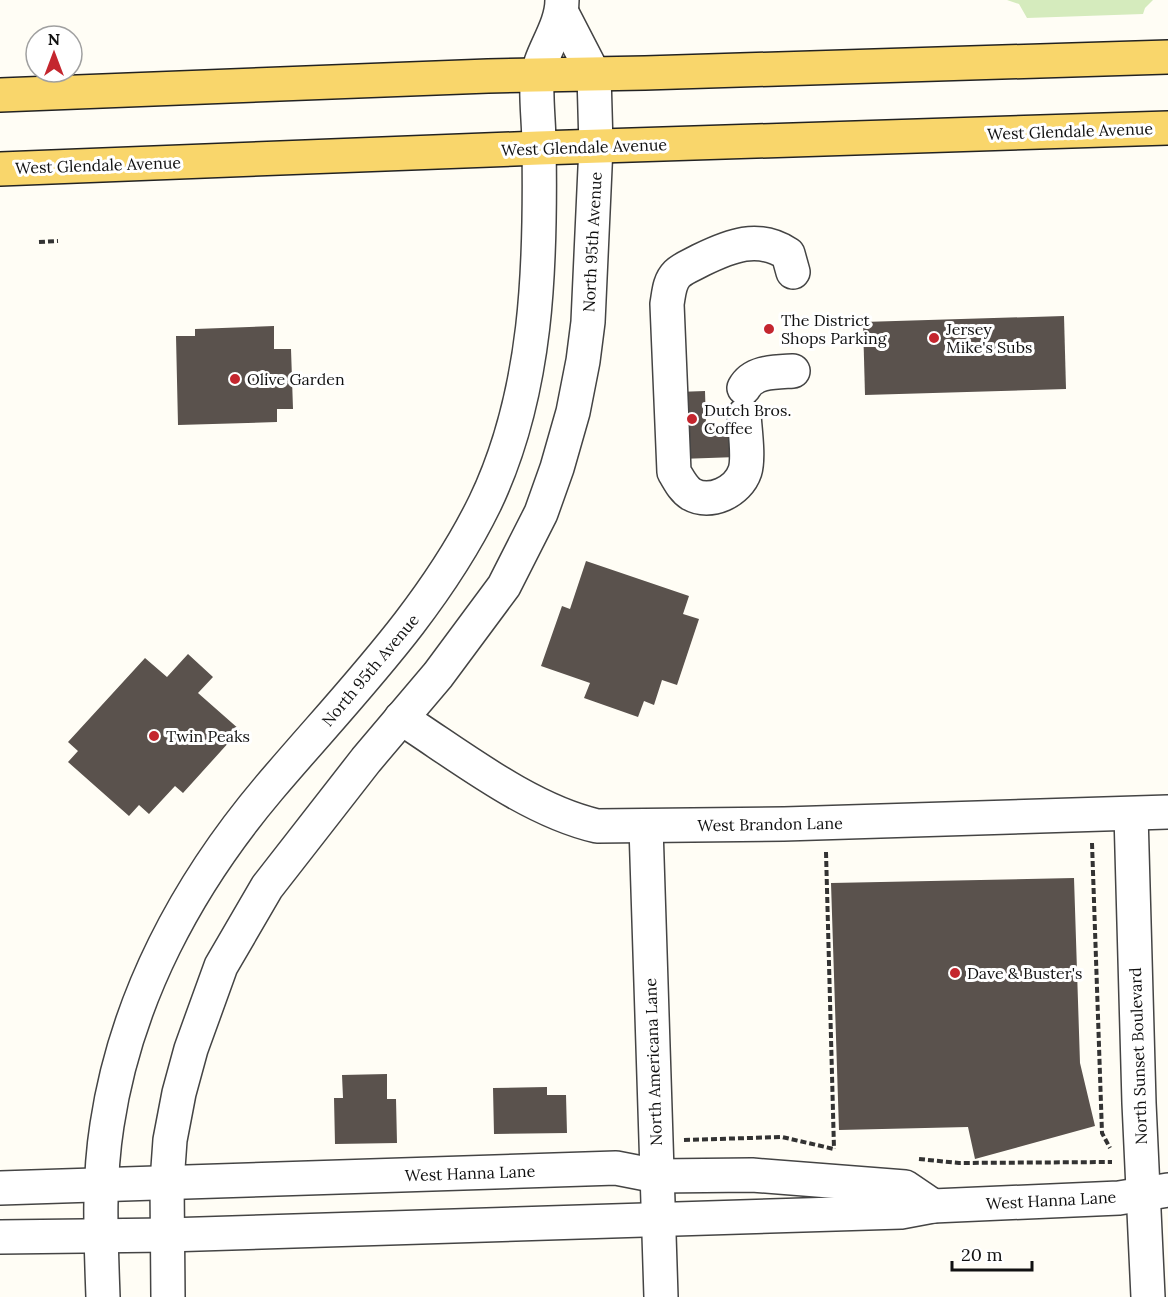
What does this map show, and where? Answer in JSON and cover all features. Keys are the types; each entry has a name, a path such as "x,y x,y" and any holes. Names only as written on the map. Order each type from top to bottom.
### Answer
{"main road":[{"path":"0,95 488,76 594,75 1168,57"},
{"name":"West Glendale Avenue","path":"0,169 539,148 1168,128"}],"street":[{"name":"North 95th Avenue","path":"168,1297 167,1182 170,1140 190,1049 221,966 267,887 344,786 438,675 504,586 541,513 557,468 573,412 588,322 596,146 594,75 562,6"},
{"name":"North 95th Avenue","path":"103,1297 102,1183 107,1124 132,1019 148,978 173,927 204,875 235,831 268,789 366,677 438,585 486,501 504,456 527,370 535,317 539,148 537,76 562,6"},
{"path":"792,272 788,254 779,248 756,243 738,244 679,272 670,285 667,304 675,472 683,486 692,494 716,498 737,484 745,472 744,402 747,382 766,373 793,371"},
{"name":"West Brandon Lane","path":"401,718 531,801 558,814 597,826 646,827 1168,812"},
{"name":"North Sunset Boulevard","path":"1131,814 1139,1103 1156,1192 1148,1297"},
{"name":"North Americana Lane","path":"646,827 661,1297"},
{"name":"West Hanna Lane","path":"0,1188 616,1168 657,1176 752,1175 905,1187 933,1206"},
{"name":"West Hanna Lane","path":"0,1237 901,1212 933,1206 1119,1198 1156,1192"}],"path":[{"path":"39,242 58,241"},
{"path":"914,1158 959,1163 1118,1162 1102,1133 1091,836"},
{"path":"826,842 834,1149"},
{"path":"656,1141 782,1137 845,1150"}],"green space":[{"path":"1007,0 1153,0 1145,8 1143,14 1027,18 1019,4"}],"building":[{"path":"1064,316 1066,389 865,395 863,322"},
{"name":"Olive Garden","path":"274,326 274,349 291,349 293,409 277,409 277,422 178,425 176,336 195,336 195,329"},
{"name":"Dutch Bros. Coffee","path":"732,388 755,388 756,415 737,457 680,459 677,392 705,391 706,425 733,424"},
{"path":"586,561 689,596 683,614 699,619 677,685 662,680 654,705 644,701 638,717 584,698 590,683 541,666 562,606 570,609"},
{"name":"Twin Peaks","path":"188,654 213,677 198,693 240,730 183,793 175,786 149,814 139,805 129,816 68,762 78,751 68,742 145,658 167,677"},
{"name":"Dave & Buster's","path":"1074,878 1080,1063 1095,1126 975,1159 968,1127 839,1130 831,883"},
{"path":"387,1074 387,1099 396,1099 397,1143 335,1144 334,1098 343,1098 342,1075"},
{"path":"547,1087 547,1095 566,1095 567,1133 494,1134 493,1088"}],"place":[{"name":"The District Shops Parking","path":"769,329"},
{"name":"Jersey Mike's Subs","path":"934,338"},
{"name":"Olive Garden","path":"235,379"},
{"name":"Dutch Bros. Coffee","path":"692,419"},
{"name":"Twin Peaks","path":"154,736"},
{"name":"Dave & Buster's","path":"955,973"}]}
